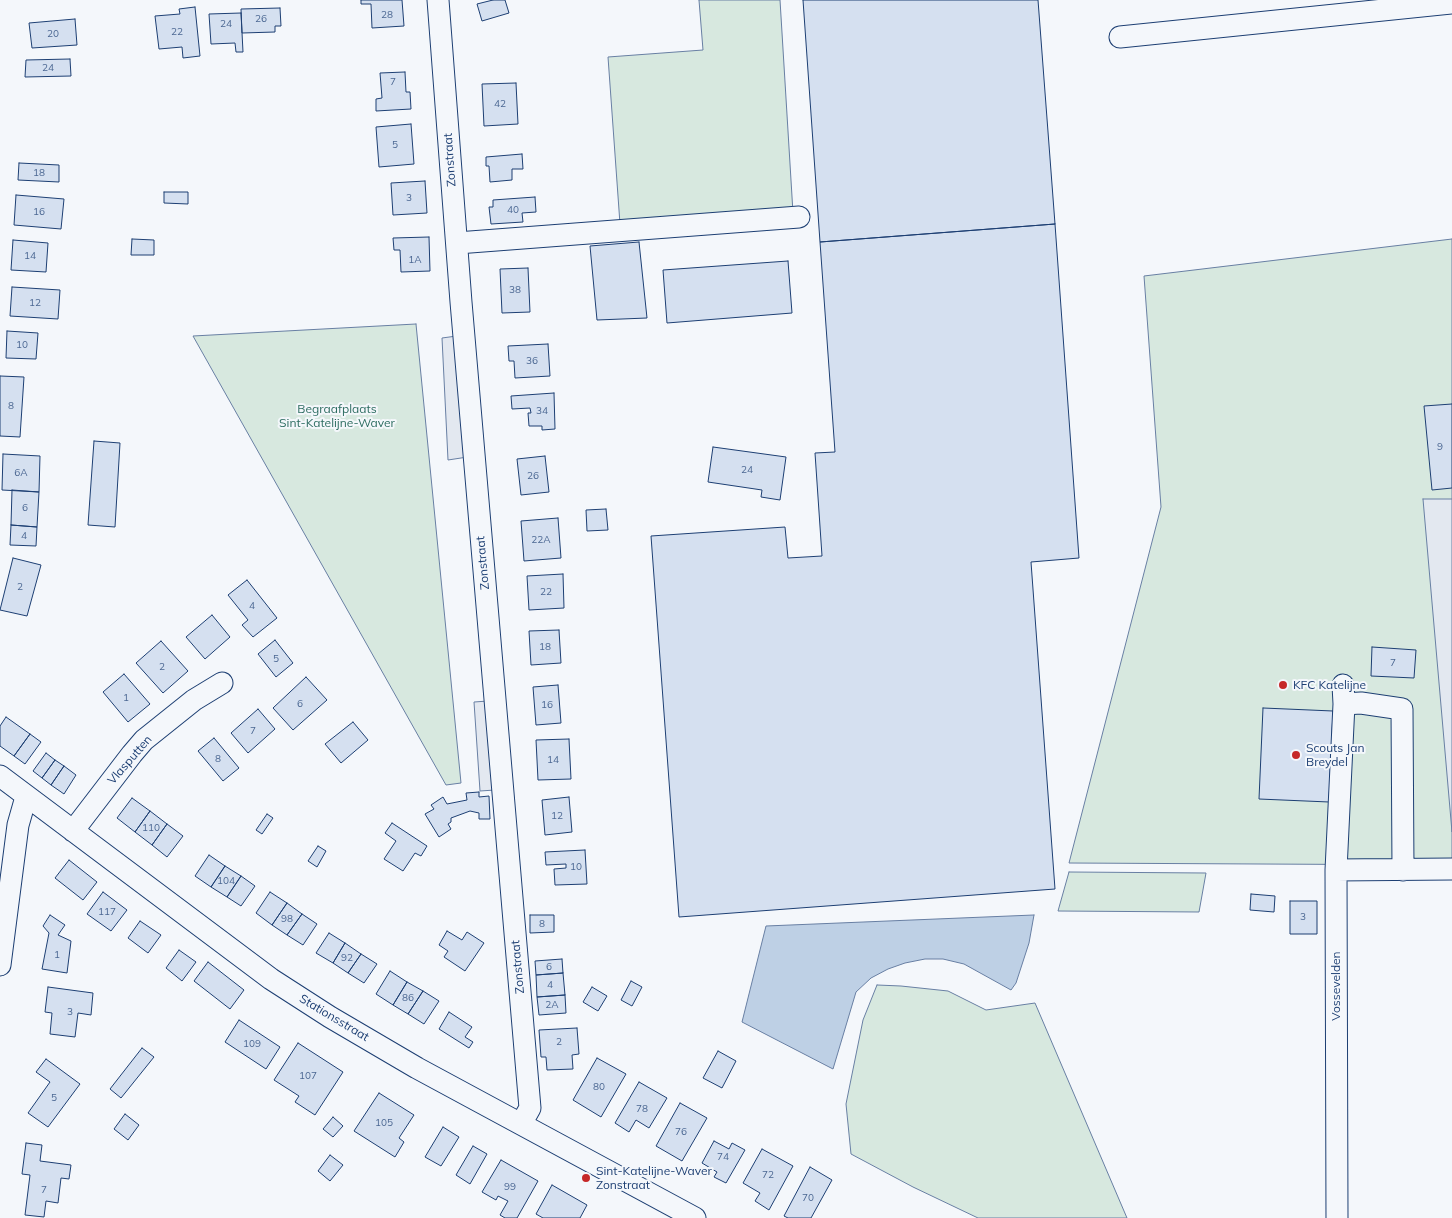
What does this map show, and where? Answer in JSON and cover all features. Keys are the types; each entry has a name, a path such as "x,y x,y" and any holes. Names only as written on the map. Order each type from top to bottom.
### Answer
{"street":[{"name":"Zonstraat","path":"438,0 530,1108 521,1124"},
{"path":"1120,37 1452,3"},
{"path":"457,243 799,218"},
{"name":"Vlasputten","path":"73,831 144,740 194,700 222,682"},
{"name":"Vossevelden","path":"1337,1218 1336,870 1344,695 1361,703 1402,709 1403,870"},
{"name":"Stationsstraat","path":"0,776 286,988 330,1018 409,1063 695,1218"},
{"path":"0,965 18,825 26,796"},
{"path":"1336,870 1452,869"}],"green space":[{"path":"699,0 780,0 793,213 620,224 608,57 703,50"},
{"name":"KFC Katelijne","path":"1452,239 1452,865 1069,863 1161,507 1144,276"},
{"name":"Begraafplaats Sint-Katelijne-Waver","path":"416,324 461,783 446,785 193,336"},
{"path":"1069,872 1206,873 1199,912 1058,911"},
{"path":"877,985 948,991 986,1010 1035,1003 1127,1218 978,1218 913,1187 851,1154 846,1104 863,1020"}],"shaded area":[{"path":"464,335 474,456 448,460 442,338"},
{"path":"1423,499 1452,499 1452,832"},
{"path":"488,701 495,790 480,791 474,702"}],"water":[{"path":"1034,915 1029,943 1016,983 1011,990 964,964 943,959 925,959 905,963 871,978 856,992 833,1069 742,1022 766,926"}],"building":[{"path":"361,0 402,0 404,26 372,28 371,4 361,4"},
{"path":"493,0 505,0 509,13 482,21 477,4"},
{"path":"803,0 1038,0 1055,224 820,242"},
{"path":"195,7 200,56 183,58 182,47 159,49 155,16 180,14 179,9"},
{"path":"280,8 281,26 275,26 275,32 242,33 241,9"},
{"path":"241,13 243,52 236,52 235,43 211,44 209,14"},
{"path":"75,19 77,45 32,48 29,23"},
{"path":"70,59 71,76 25,77 26,60"},
{"path":"405,72 406,92 410,92 411,109 376,111 376,99 382,98 380,73"},
{"path":"516,83 518,124 484,126 482,84"},
{"path":"411,124 414,164 379,167 376,127"},
{"path":"522,154 523,169 512,169 512,180 490,182 489,166 486,166 486,157"},
{"path":"19,163 59,165 59,182 18,180"},
{"path":"425,181 427,213 393,215 391,183"},
{"path":"164,192 188,192 188,204 164,203"},
{"path":"16,195 64,199 61,229 14,225"},
{"path":"535,197 536,212 522,213 523,222 491,224 489,207 493,207 493,200"},
{"path":"1055,224 1079,558 1031,562 1055,889 679,917 651,536 785,527 788,558 822,556 815,453 835,452 820,242"},
{"path":"429,237 430,271 401,272 400,250 394,250 393,238"},
{"path":"132,239 154,240 154,255 131,255"},
{"path":"13,240 48,243 46,272 11,270"},
{"path":"639,242 647,318 597,320 590,246"},
{"path":"788,261 792,313 667,323 663,270"},
{"path":"528,268 530,312 502,313 500,269"},
{"path":"12,287 60,290 58,319 10,316"},
{"path":"7,331 38,333 36,359 6,358"},
{"path":"548,344 550,376 515,378 514,361 509,361 508,346"},
{"path":"0,376 24,377 20,437 0,436"},
{"path":"554,393 555,429 542,430 542,426 529,426 528,413 531,413 530,408 512,409 511,396"},
{"path":"1452,404 1452,488 1432,490 1424,406"},
{"path":"94,441 120,443 115,527 88,525"},
{"path":"713,447 786,457 780,500 761,497 762,490 708,482"},
{"path":"3,454 40,456 39,492 2,490"},
{"path":"545,456 549,492 521,495 517,459"},
{"path":"12,490 39,492 37,527 11,525"},
{"path":"606,509 608,530 587,531 586,510"},
{"path":"558,518 561,558 524,561 521,521"},
{"path":"11,525 37,527 36,546 10,545"},
{"path":"13,558 41,565 27,616 0,610"},
{"path":"563,574 564,608 529,610 527,576"},
{"path":"247,580 277,618 253,637 242,625 248,620 228,595"},
{"path":"212,615 230,637 205,659 186,637"},
{"path":"559,630 561,663 531,665 529,631"},
{"path":"275,640 293,663 276,677 258,654"},
{"path":"161,641 188,671 163,693 136,663"},
{"path":"1372,647 1416,650 1414,678 1371,676"},
{"path":"124,674 150,704 128,722 103,692"},
{"path":"306,677 327,700 293,730 273,708"},
{"path":"558,685 561,723 536,725 533,687"},
{"name":"Scouts Jan Breydel","path":"1263,708 1333,711 1329,802 1259,799"},
{"path":"258,709 275,729 248,753 231,733"},
{"path":"6,717 30,734 14,756 0,746 0,726"},
{"path":"353,722 368,740 341,763 325,744"},
{"path":"30,734 41,742 25,764 14,756"},
{"path":"214,738 239,768 223,781 198,751"},
{"path":"569,739 571,779 538,780 536,740"},
{"path":"46,753 55,760 42,778 33,771"},
{"path":"55,760 64,766 51,785 42,778"},
{"path":"64,766 76,775 64,794 51,785"},
{"path":"479,792 479,797 489,796 490,819 479,819 479,813 470,811 451,818 451,822 448,824 451,829 439,837 425,814 434,809 431,805 443,797 447,804 467,800 466,793"},
{"path":"569,797 572,832 545,835 542,800"},
{"path":"132,798 150,811 135,832 117,818"},
{"path":"150,811 167,824 152,845 135,832"},
{"path":"267,814 273,818 262,834 256,830"},
{"path":"392,823 427,846 421,856 415,853 403,871 384,859 396,841 385,833"},
{"path":"167,824 183,836 167,857 152,845"},
{"path":"318,846 326,851 317,867 308,861"},
{"path":"585,850 587,884 555,885 554,869 566,868 566,864 546,865 545,852"},
{"path":"209,855 225,866 211,887 195,876"},
{"path":"69,860 97,882 83,900 55,878"},
{"path":"225,866 241,876 227,897 211,887"},
{"path":"241,876 255,886 241,906 227,897"},
{"path":"103,892 127,910 111,931 87,914"},
{"path":"270,892 287,903 272,925 256,913"},
{"path":"1251,894 1275,896 1274,912 1250,910"},
{"path":"1290,901 1317,901 1317,934 1290,934"},
{"path":"287,903 302,914 287,935 272,925"},
{"path":"302,914 317,924 303,945 287,935"},
{"path":"50,915 65,925 58,935 71,941 67,973 42,969 49,933 43,926"},
{"path":"530,915 554,915 554,932 530,933"},
{"path":"140,921 161,935 148,953 128,938"},
{"path":"447,931 462,940 467,932 484,943 465,971 444,957 448,951 439,945"},
{"path":"329,933 345,943 333,963 316,953"},
{"path":"345,943 361,954 348,973 333,963"},
{"path":"179,950 196,962 182,981 166,968"},
{"path":"361,954 377,964 364,983 348,973"},
{"path":"562,959 563,973 536,975 535,961"},
{"path":"208,962 244,990 230,1009 194,981"},
{"path":"390,971 407,982 393,1005 376,994"},
{"path":"563,973 565,995 537,997 536,975"},
{"path":"631,981 642,987 632,1006 621,1000"},
{"path":"407,982 423,991 408,1014 393,1005"},
{"path":"48,987 93,993 91,1015 78,1013 75,1037 50,1034 52,1013 45,1012"},
{"path":"592,987 607,996 598,1011 583,1002"},
{"path":"423,991 439,1001 424,1024 408,1014"},
{"path":"565,995 566,1013 539,1015 537,997"},
{"path":"449,1012 472,1027 465,1037 473,1042 469,1048 439,1029"},
{"path":"239,1020 280,1047 266,1069 225,1042"},
{"path":"577,1028 579,1054 572,1055 573,1069 547,1070 546,1057 541,1057 539,1030"},
{"path":"298,1043 343,1072 315,1115 295,1102 299,1096 274,1080"},
{"path":"142,1048 154,1057 121,1098 110,1089"},
{"path":"718,1051 736,1061 722,1088 703,1078"},
{"path":"597,1058 626,1074 601,1117 573,1100"},
{"path":"46,1059 80,1084 48,1127 28,1113 50,1082 36,1072"},
{"path":"639,1082 667,1098 649,1128 636,1120 629,1132 615,1123"},
{"path":"379,1093 414,1115 399,1138 404,1142 395,1157 354,1131"},
{"path":"680,1103 707,1118 682,1161 656,1146"},
{"path":"125,1114 139,1125 128,1140 114,1129"},
{"path":"333,1117 343,1126 333,1137 323,1129"},
{"path":"443,1127 459,1137 441,1166 425,1157"},
{"path":"714,1141 729,1149 732,1143 745,1150 726,1183 714,1177 717,1172 702,1163"},
{"path":"26,1143 42,1145 40,1161 71,1165 69,1179 61,1178 58,1203 46,1201 44,1217 25,1215 30,1175 22,1174"},
{"path":"473,1146 487,1154 470,1184 456,1175"},
{"path":"762,1149 793,1166 769,1210 755,1201 760,1193 743,1183"},
{"path":"330,1155 343,1165 330,1181 318,1171"},
{"path":"501,1160 538,1181 517,1218 505,1218 500,1215 508,1201 498,1196 496,1200 482,1192"},
{"path":"810,1167 832,1180 811,1218 788,1218 784,1216"},
{"path":"552,1185 587,1205 580,1218 543,1218 536,1214"}],"place":[{"name":"KFC Katelijne","path":"1283,685"},
{"name":"Scouts Jan Breydel","path":"1296,755"},
{"name":"Sint-Katelijne-Waver Zonstraat","path":"586,1178"}]}
